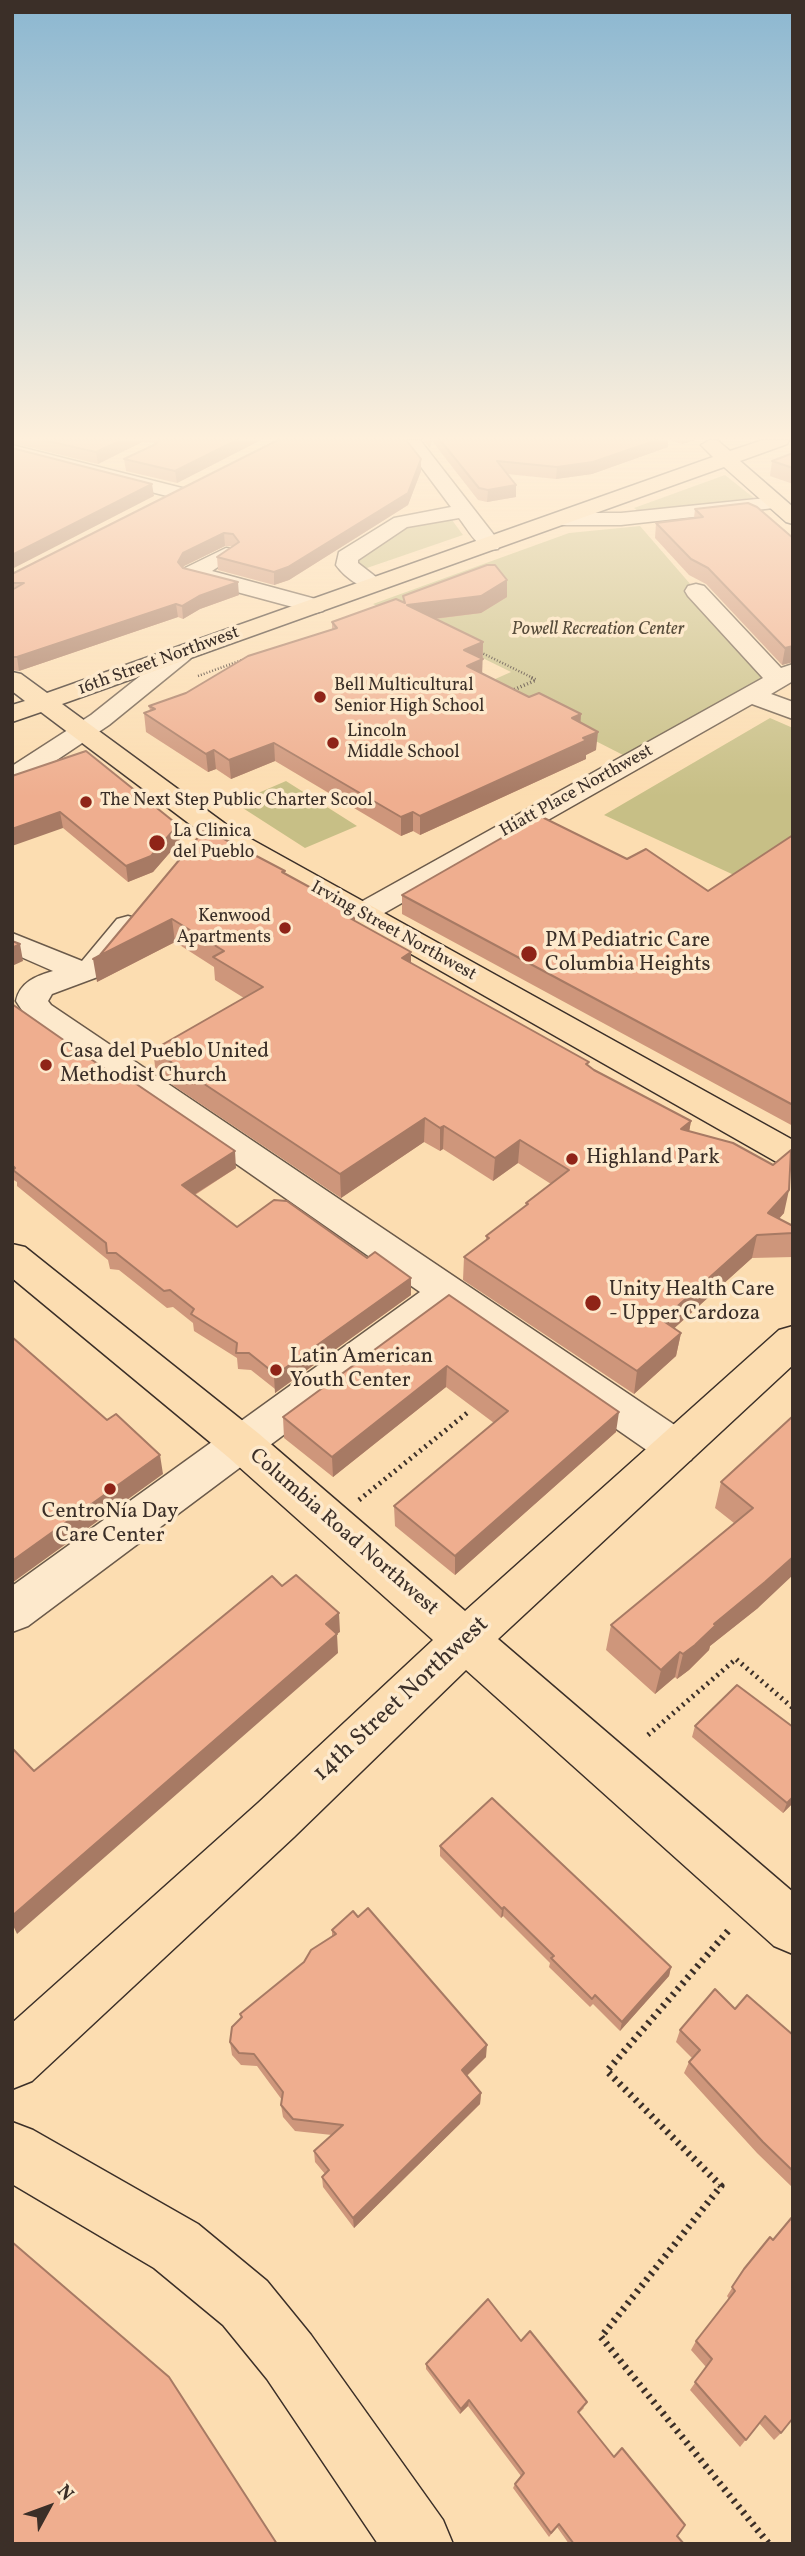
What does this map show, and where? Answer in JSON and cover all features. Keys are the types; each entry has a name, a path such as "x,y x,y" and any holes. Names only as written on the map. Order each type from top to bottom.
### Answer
{"main road":[{"name":"16th Street Northwest","path":"12,714 446,559"},
{"name":"Irving Street Northwest","path":"12,679 83,732 200,838 360,914 793,1156"},
{"name":"Columbia Road Northwest","path":"12,1257 243,1445 772,1914"},
{"name":"14th Street Northwest","path":"12,2061 247,1847 465,1640 793,1341"},
{"path":"12,2151 176,2246 245,2303 289,2357 419,2544"}],"street":[{"path":"217,559 193,573 316,606"},
{"path":"347,559 347,565 374,584"},
{"path":"696,591 786,675"},
{"path":"12,778 83,732 182,654"},
{"name":"Hiatt Place Northwest","path":"360,914 786,675"},
{"path":"751,695 793,711"},
{"path":"150,899 91,969 43,986 32,998 33,1005 53,1023 676,1448"},
{"path":"12,942 82,972"},
{"path":"12,1612 449,1292"}],"path":[{"path":"476,650 536,680 510,691"},
{"path":"356,1503 467,1413"},
{"path":"648,1735 736,1659 793,1708"},
{"path":"769,2544 601,2337 722,2186 607,2071 772,1914"}],"green space":[{"path":"358,559 392,559 361,569"},
{"name":"Powell Recreation Center","path":"496,559 669,559 769,675 625,756 484,684 511,672 373,604"},
{"path":"770,718 793,728 793,851 747,881 604,815"},
{"path":"286,781 357,826 305,848 235,803"}],"building":[{"path":"41,559 180,559 178,562 183,568 238,582 199,596 182,606 176,604 12,657 12,590 24,583 12,583 12,574"},
{"path":"226,559 301,559 274,572"},
{"path":"692,559 793,559 793,646 785,648 708,568"},
{"path":"487,565 495,565 507,580 481,596 407,605 483,642 464,650 483,659 467,666 529,697 539,693 581,714 572,718 598,732 583,738 587,740 420,816 413,812 401,817 274,743 229,760 214,750 206,754 144,713 155,709 149,706 186,693 248,656 337,628 332,622 396,599 405,603 403,596"},
{"path":"86,751 178,825 151,856 126,866 60,812 12,829 12,776"},
{"path":"540,816 627,859 646,849 708,891 793,835 793,1105 402,895"},
{"path":"205,829 355,912 346,916 411,952 402,958 589,1062 586,1064 594,1070 691,1121 681,1129 733,1143 773,1165 791,1150 789,1190 768,1213 793,1226 793,1233 757,1235 662,1320 681,1333 637,1371 464,1257 489,1238 486,1236 569,1170 520,1140 495,1158 444,1126 440,1128 425,1118 340,1174 153,1050 263,987 213,957 224,951 172,919 93,959 100,955"},
{"path":"12,1004 118,1078 123,1075 235,1151 182,1185 237,1227 274,1200 287,1201 367,1258 375,1252 411,1278 274,1376 274,1373 249,1353 236,1353 237,1343 191,1314 194,1309 170,1290 164,1291 116,1253 107,1253 106,1243 13,1170"},
{"path":"449,1295 619,1412 455,1556 394,1506 508,1411 447,1366 332,1457 283,1417"},
{"path":"12,1337 107,1420 116,1414 160,1455 12,1561"},
{"path":"793,1416 793,1557 714,1624 716,1625 695,1645 683,1654 680,1652 661,1670 611,1625 753,1508 721,1482"},
{"path":"296,1575 339,1613 326,1624 337,1634 12,1916 12,1748 34,1771 272,1576 282,1586"},
{"path":"737,1685 793,1727 793,1797 787,1803 695,1726"},
{"path":"492,1798 671,1967 622,2022 595,1995 592,1999 551,1958 554,1956 504,1907 502,1909 440,1846"},
{"path":"368,1908 487,2045 462,2070 481,2093 353,2218 322,2177 329,2170 314,2151 343,2125 293,2119 281,2105 283,2092 254,2054 239,2053 230,2042 232,2027 242,2017 240,2014 304,1962 311,1950 336,1934 332,1930 353,1911 358,1917"},
{"path":"715,1989 735,2009 747,1995 793,2035 793,2171 689,2062 700,2050 680,2030"},
{"path":"793,2216 793,2418 781,2433 765,2416 746,2440 695,2382 712,2359 696,2341 735,2291 732,2287 744,2269 770,2237 773,2240"},
{"path":"12,2242 169,2377 277,2544 12,2544"},
{"path":"488,2299 521,2341 530,2331 587,2402 578,2412 614,2457 622,2448 685,2525 677,2536 684,2544 574,2544 559,2524 551,2533 515,2484 524,2473 469,2400 461,2409 426,2364"}],"place":[{"name":"Bell Multicultural Senior High School","path":"320,697"},
{"name":"Lincoln Middle School","path":"333,743"},
{"name":"The Next Step Public Charter Scool","path":"86,802"},
{"name":"La Clinica del Pueblo","path":"157,843"},
{"name":"Kenwood Apartments","path":"285,928"},
{"name":"PM Pediatric Care Columbia Heights","path":"529,954"},
{"name":"Casa del Pueblo United Methodist Church","path":"46,1065"},
{"name":"Highland Park","path":"572,1159"},
{"name":"Unity Health Care - Upper Cardoza","path":"593,1303"},
{"name":"Latin American Youth Center","path":"276,1370"},
{"name":"CentroNía Day Care Center","path":"110,1489"}]}
